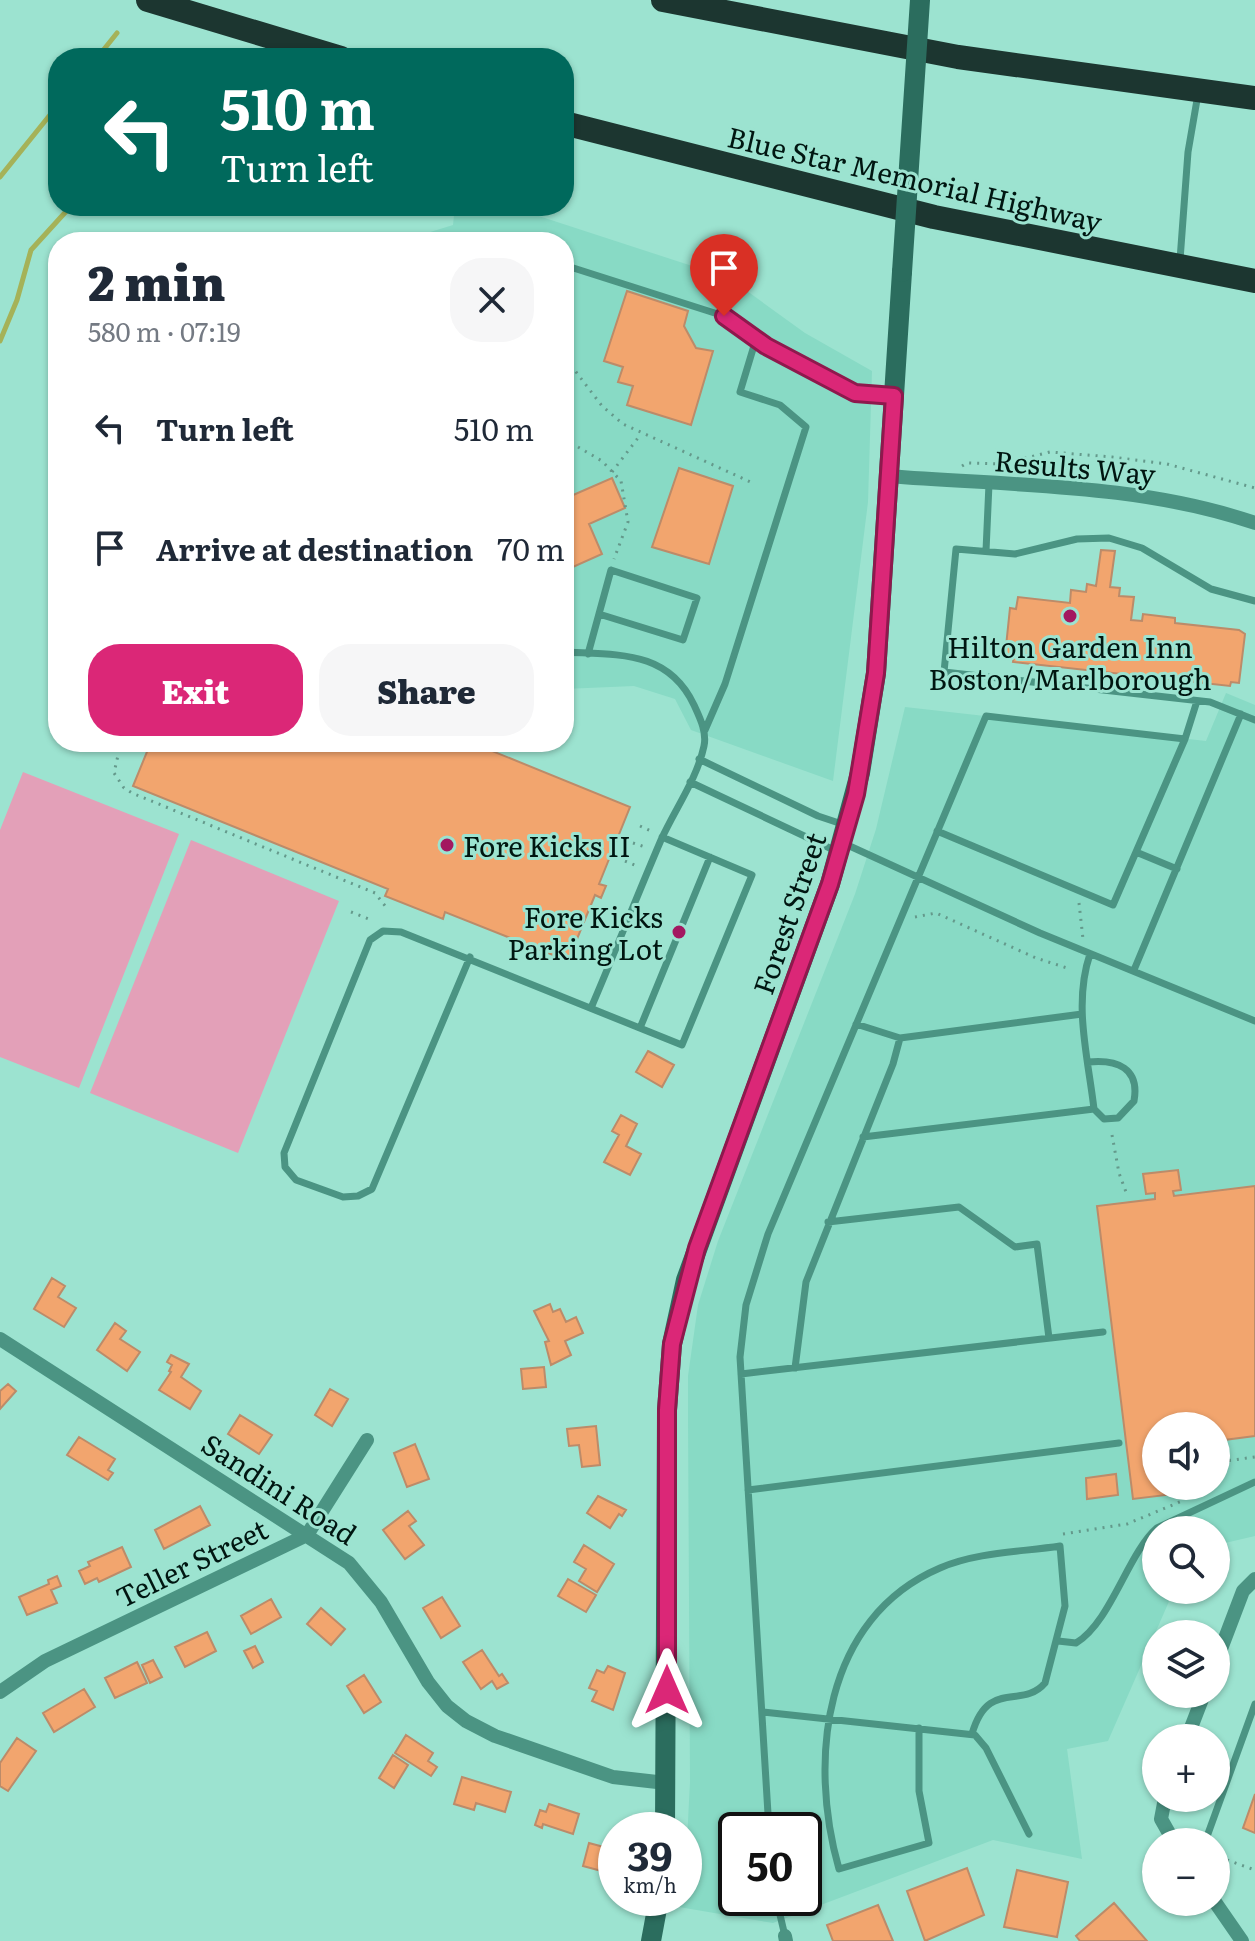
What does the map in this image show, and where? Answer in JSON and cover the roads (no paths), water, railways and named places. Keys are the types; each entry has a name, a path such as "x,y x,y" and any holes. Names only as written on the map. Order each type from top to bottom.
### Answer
{"highway":[{"path":"148,0 308,48"},
{"path":"663,0 897,46 1255,98"},
{"name":"Blue Star Memorial Highway","path":"574,126 904,210 1255,281"}],"main road":[{"name":"Forest Street","path":"665,1812 667,1410 672,1344 697,1248 843,840 874,693 920,0"},
{"path":"651,1941 656,1916"}],"street":[{"name":"Results Way","path":"888,476 1150,497 1255,523"},
{"name":"Sandini Road","path":"0,1339 339,1555 366,1581 428,1682 447,1706 466,1721 495,1736 613,1777 666,1783"},
{"name":"Teller Street","path":"0,1692 45,1661 307,1535 367,1440"},
{"path":"1230,1624 1244,1587 1255,1579"},
{"path":"1225,1916 1242,1941"}],"lane":[{"path":"1179,266 1188,152 1198,92"},
{"path":"574,268 724,316 756,339 855,393 894,396"},
{"path":"591,1008 662,837 699,759 705,730 725,684 806,427 780,405 740,392 756,339"},
{"path":"986,551 989,484"},
{"path":"1255,601 1211,589 1142,548 1109,538 1077,539 1024,553 956,549 944,672 1213,703 1255,720"},
{"path":"588,654 611,570 697,598 683,640 599,614"},
{"path":"574,653 651,661 673,673 690,696 705,730"},
{"path":"937,831 1113,905 1185,739 1197,701"},
{"path":"1134,970 1241,714"},
{"path":"768,1812 741,1374 744,1316 759,1258 986,716 1185,739"},
{"path":"699,759 818,816 843,840"},
{"path":"690,782 843,840 1090,954 1255,1021"},
{"path":"470,957 372,1189 358,1196 343,1197 296,1180 285,1167 284,1153 370,940 383,931 401,932 470,957 682,1045 752,875 662,837"},
{"path":"1136,852 1177,869"},
{"path":"640,1028 710,857"},
{"path":"1088,1062 1118,1063 1128,1070 1135,1082 1134,1101 1122,1116 1107,1120 1094,1109 1088,1062 1082,1014 1080,986 1090,954"},
{"path":"856,1024 900,1038 1082,1014"},
{"path":"795,1368 803,1292 828,1222 893,1064 900,1038"},
{"path":"863,1137 1094,1109"},
{"path":"828,1222 959,1207 1015,1247 1037,1244 1049,1338"},
{"path":"741,1374 1103,1332"},
{"path":"748,1490 1119,1443"},
{"path":"1058,1641 1076,1643 1087,1635 1129,1572 1146,1539 1157,1528 1255,1482"},
{"path":"919,1728 919,1791 929,1843 839,1869 826,1805 828,1719 845,1661 868,1623 911,1584 950,1564 1060,1546 1066,1599 1058,1641 1043,1686 991,1702 979,1714 972,1734"},
{"path":"1210,1828 1255,1704"},
{"path":"763,1712 972,1734 984,1744 1029,1834"},
{"path":"780,1916 785,1939"}],"waterway":[{"path":"105,48 117,33"},
{"path":"0,177 48,117"},
{"path":"0,341 17,300 31,250 62,216"}],"place":[{"name":"Hilton Garden Inn Boston/Marlborough","path":"1070,616"},
{"name":"Fore Kicks II","path":"447,845"},
{"name":"Fore Kicks Parking Lot","path":"679,932"}]}
